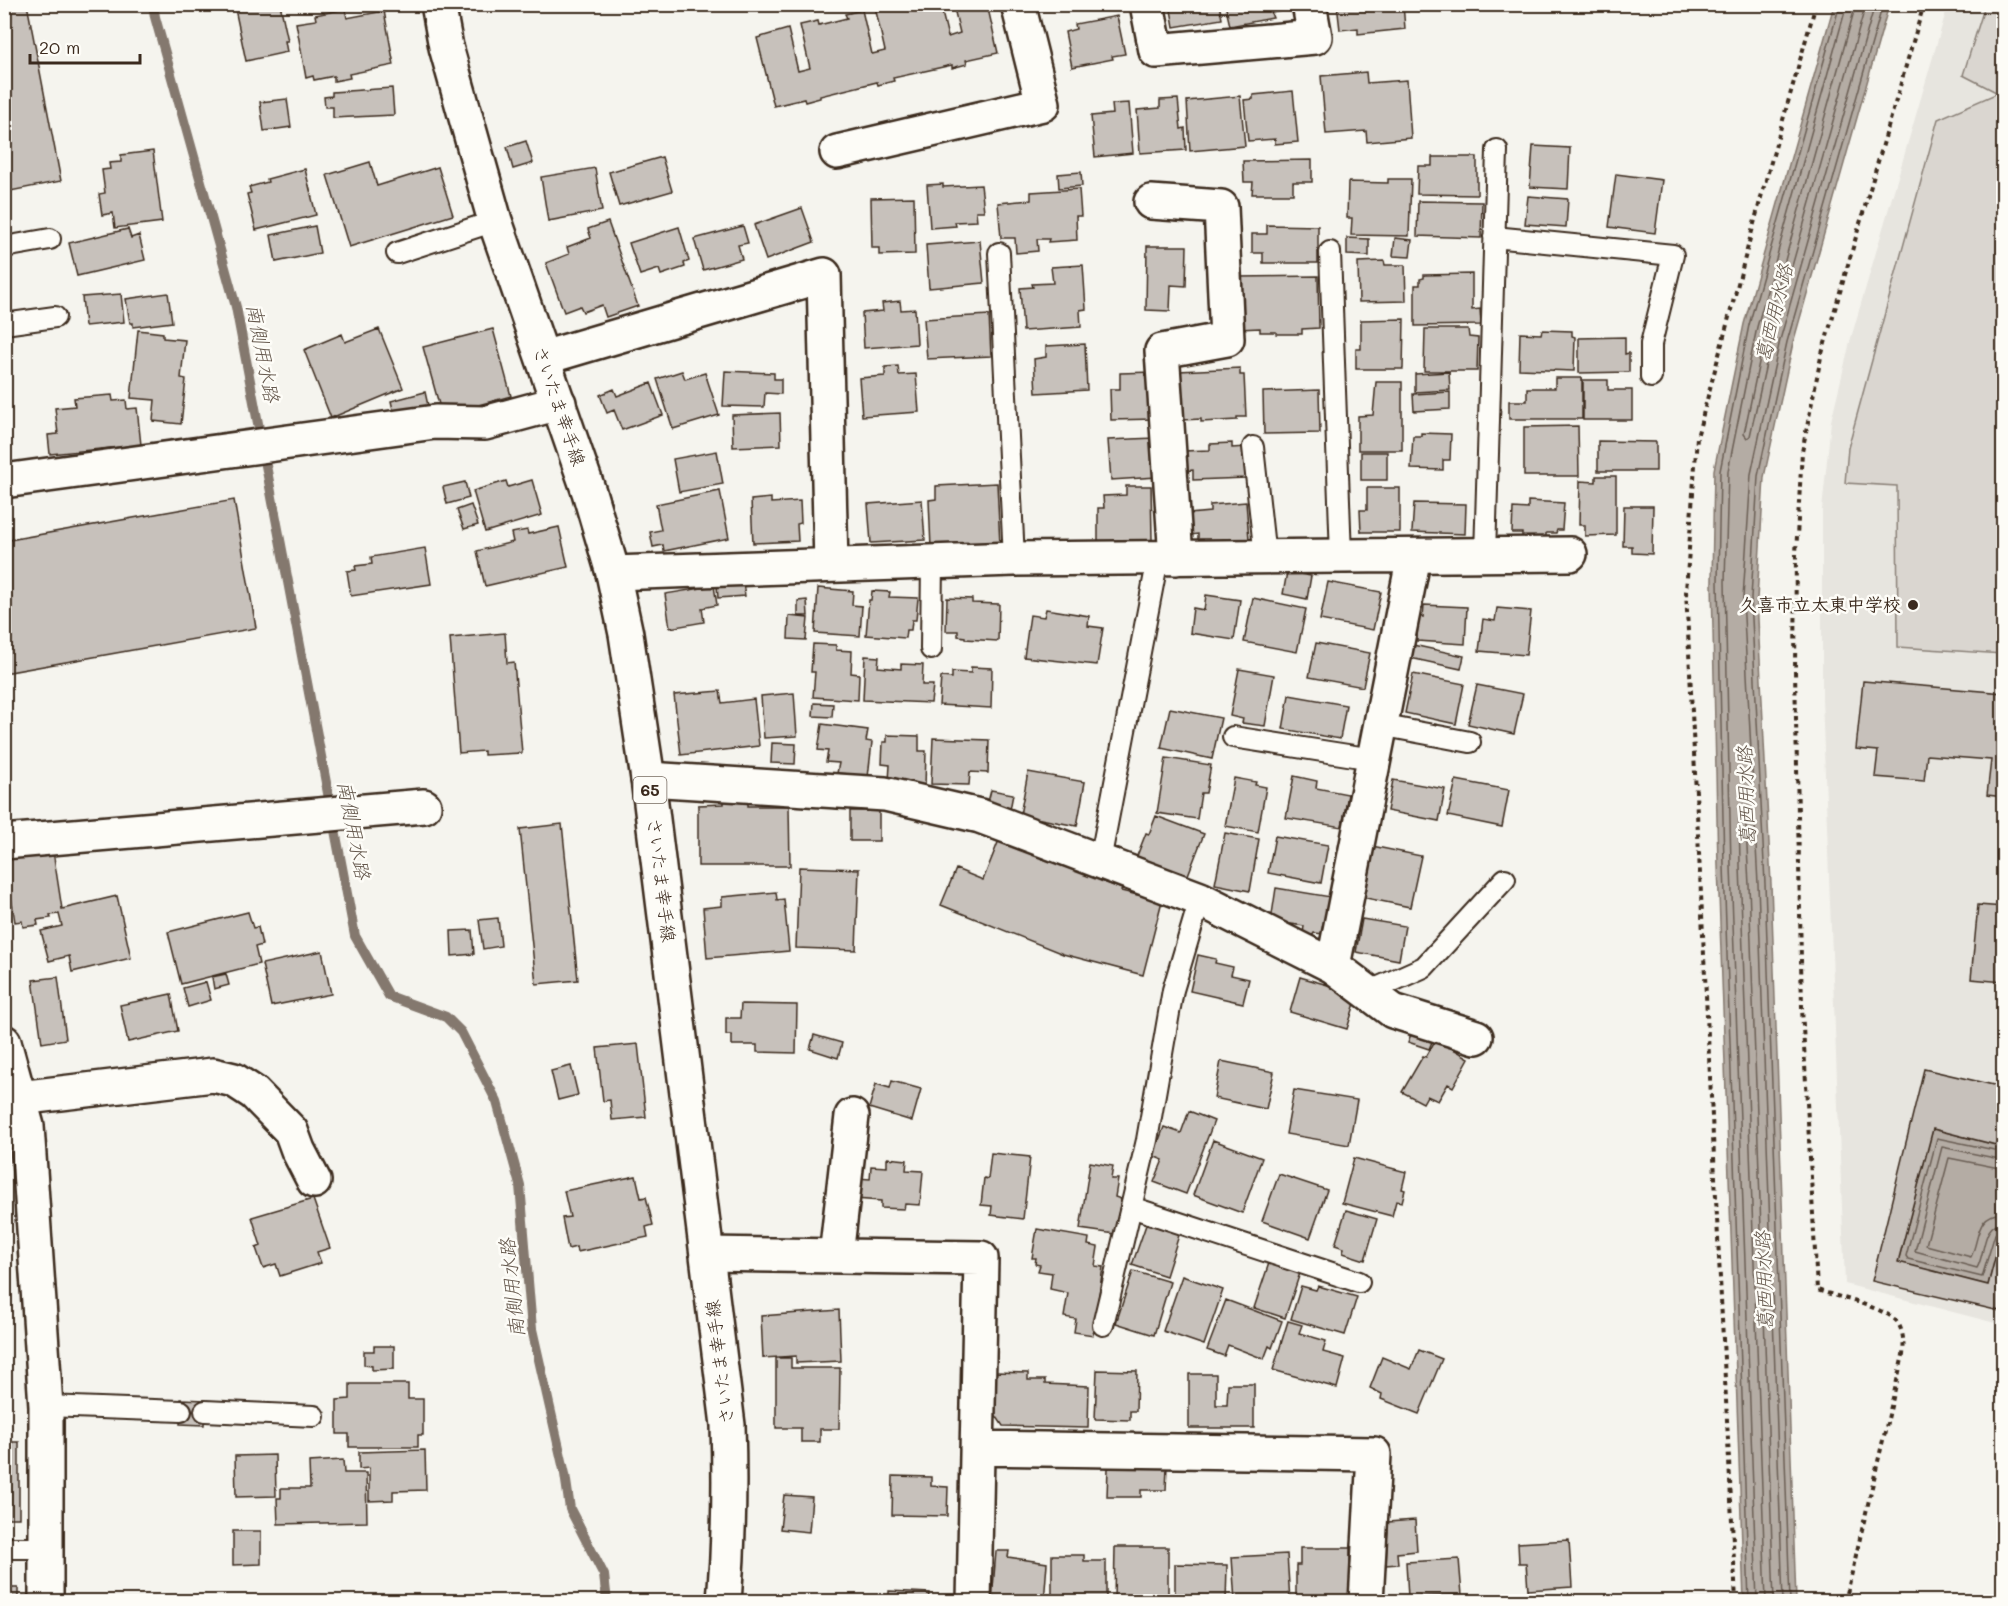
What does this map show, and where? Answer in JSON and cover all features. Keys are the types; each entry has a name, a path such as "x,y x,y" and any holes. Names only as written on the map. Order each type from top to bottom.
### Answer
{"street":[{"name":"さいたま幸手線","path":"438,4 446,47 495,221 559,403 613,573 637,695 728,1425 729,1521 724,1602"},
{"path":"837,152 1043,104 1018,4"},
{"path":"1147,4 1156,51 1315,37 1309,4"},
{"path":"1151,202 1221,207 1227,339 1162,351 1167,558"},
{"path":"543,358 824,275 831,565"},
{"path":"4,481 435,422 485,423 559,403"},
{"path":"613,573 1014,559 1570,554"},
{"path":"1333,966 1414,556"},
{"path":"648,779 885,794 980,816 1200,899 1333,966 1393,1011 1476,1037"},
{"path":"4,842 424,807"},
{"path":"4,1042 27,1126 46,1406 46,1602"},
{"path":"19,1098 213,1076 234,1080 254,1093 291,1131 314,1181"},
{"path":"836,1256 852,1116"},
{"path":"708,1254 981,1258 974,1602"},
{"path":"977,1448 1374,1454 1366,1602"}],"lane":[{"path":"1485,555 1497,150"},
{"path":"397,253 495,221"},
{"path":"1494,237 1672,255 1651,344 1651,377"},
{"path":"4,247 50,239"},
{"path":"1330,252 1341,556"},
{"path":"999,253 1014,559"},
{"path":"4,324 54,316"},
{"path":"1253,447 1265,557"},
{"path":"1100,861 1167,558"},
{"path":"931,649 932,561"},
{"path":"1380,725 1470,742"},
{"path":"1233,737 1373,759"},
{"path":"1368,992 1424,967 1505,879"},
{"path":"1103,1325 1147,1140 1173,990 1200,899"},
{"path":"1131,1207 1359,1282"},
{"path":"46,1406 181,1411"},
{"path":"205,1412 314,1416"},
{"path":"4,1548 47,1548"}],"path":[{"path":"1736,1602 1686,591 1697,437 1763,190 1816,4"},
{"path":"1845,1602 1903,1355 1904,1342 1898,1323 1889,1314 1817,1290 1802,1008 1795,671 1796,553 1802,452 1821,357 1924,4"}],"shaded area":[{"name":"久喜市立太東中学校","path":"1948,5 2003,5 2003,1325 1845,1284 1822,699 1822,510 1831,421 1851,338"},
{"path":"1985,5 2004,5 2003,654 1898,647 1897,486 1845,483 1848,448 1938,119 1998,93 1963,75"}],"water":[{"name":"葛西用水路","path":"1834,5 1889,5 1793,343 1764,477 1757,599 1771,884 1796,1601 1744,1601 1718,866 1712,582 1714,470 1744,324"},
{"path":"1933,1129 2003,1147 2003,1225 1988,1285 1898,1262"}],"building":[{"path":"4,4 27,4 61,181 5,192 8,206 4,206"},
{"path":"234,4 280,4 288,41 285,41 287,52 246,61"},
{"path":"894,4 894,6 940,4 948,37 960,33 953,4 987,4 998,53 966,60 967,64 952,68 952,65 893,78 894,81 878,85 877,82 820,96 820,98 805,102 804,99 774,106 757,38 788,29 798,71 810,68 800,25 818,21 819,25 847,18 845,14 862,10 872,54 885,51 875,7"},
{"path":"1170,4 1219,4 1222,19 1174,27"},
{"path":"1225,4 1280,4 1282,11 1271,13 1273,18 1230,26"},
{"path":"1337,4 1403,4 1405,29 1358,34 1358,28 1340,30"},
{"path":"345,9 347,18 384,11 394,65 349,74 350,78 334,81 334,76 314,80 313,76 306,78 296,23 316,20 315,15"},
{"path":"1117,16 1125,54 1112,56 1113,59 1072,67 1065,32 1076,29 1075,24"},
{"path":"1366,72 1367,83 1407,80 1411,138 1367,142 1366,131 1326,134 1321,76"},
{"path":"392,88 394,115 333,118 333,107 325,107 324,97 332,96 332,92"},
{"path":"1293,91 1298,142 1275,144 1275,139 1248,141 1244,100 1253,99 1253,95"},
{"path":"1240,96 1245,146 1190,151 1187,101"},
{"path":"287,99 291,127 264,131 260,102"},
{"path":"1178,99 1181,129 1185,128 1186,150 1140,153 1137,110 1160,108 1160,100"},
{"path":"1129,103 1133,153 1095,157 1091,116 1113,114 1112,104"},
{"path":"526,141 533,163 513,169 507,147"},
{"path":"1533,146 1570,148 1568,189 1530,187"},
{"path":"153,151 162,222 115,228 113,213 102,215 99,194 105,193 102,170 110,169 109,163 121,162 121,155"},
{"path":"662,157 672,191 619,206 609,172"},
{"path":"1432,157 1477,157 1477,195 1417,194 1418,166 1432,166"},
{"path":"1312,160 1312,182 1293,182 1293,194 1252,194 1253,182 1244,182 1243,161"},
{"path":"370,162 377,186 438,167 453,215 349,247 327,175"},
{"path":"595,168 602,211 548,221 541,177"},
{"path":"305,169 316,215 256,230 247,194 251,193 249,187 268,182 267,179"},
{"path":"1081,172 1082,186 1059,188 1058,174"},
{"path":"1616,174 1662,180 1655,233 1609,227"},
{"path":"1388,179 1411,179 1409,236 1351,235 1352,218 1347,218 1348,182 1388,183"},
{"path":"943,184 943,187 981,185 984,211 976,211 977,221 955,222 956,226 930,228 927,185"},
{"path":"1079,189 1081,216 1076,216 1077,240 1048,242 1049,239 1037,239 1038,251 1016,253 1015,238 1001,238 998,203 1031,200 1031,192"},
{"path":"1528,196 1568,199 1566,227 1525,224"},
{"path":"914,197 915,254 879,255 879,248 872,248 871,198"},
{"path":"1418,201 1482,202 1481,238 1417,236"},
{"path":"802,208 814,242 766,260 754,225"},
{"path":"608,222 638,306 606,317 602,305 583,312 580,306 564,312 546,263 569,254 567,247 591,238 588,229"},
{"path":"1267,225 1318,226 1318,263 1263,263 1263,253 1252,253 1252,234 1267,234"},
{"path":"315,226 320,253 276,262 271,235"},
{"path":"743,226 748,243 738,245 742,259 703,270 694,239"},
{"path":"679,227 689,261 684,263 685,267 661,275 659,269 640,275 629,243"},
{"path":"128,229 131,238 139,235 145,260 77,276 69,243"},
{"path":"1347,238 1369,239 1369,256 1347,255"},
{"path":"1395,238 1412,240 1410,257 1393,256"},
{"path":"980,241 984,283 929,288 926,245"},
{"path":"1147,246 1187,246 1186,286 1171,285 1170,311 1146,310"},
{"path":"1384,261 1385,265 1405,265 1406,301 1359,302 1358,262"},
{"path":"1083,265 1086,309 1080,310 1081,327 1023,331 1020,288 1033,287 1032,284 1053,283 1051,267"},
{"path":"1472,274 1472,310 1480,309 1481,325 1415,326 1415,285 1420,285 1420,279 1424,278 1424,275"},
{"path":"1318,276 1319,328 1302,329 1302,334 1260,332 1260,328 1239,329 1238,277"},
{"path":"168,293 172,322 133,327 133,323 130,323 126,299"},
{"path":"121,294 124,322 85,326 82,297"},
{"path":"900,301 901,310 915,309 917,344 864,348 862,313 883,311 882,303"},
{"path":"989,315 991,356 927,359 924,319"},
{"path":"1404,319 1403,369 1356,369 1356,349 1361,349 1361,320"},
{"path":"379,329 403,388 331,418 304,350 342,334 345,342"},
{"path":"493,329 511,396 442,415 423,347"},
{"path":"1425,329 1468,329 1469,337 1478,338 1477,371 1424,371"},
{"path":"138,330 163,333 163,338 185,340 181,378 186,379 181,424 153,421 155,400 131,398"},
{"path":"1542,330 1572,331 1572,336 1575,337 1574,371 1519,369 1520,333 1541,334"},
{"path":"1625,337 1625,354 1629,353 1629,372 1579,373 1579,338"},
{"path":"1085,344 1087,390 1036,393 1034,359 1046,357 1046,346"},
{"path":"898,366 899,375 916,374 919,412 862,416 859,378 885,376 885,367"},
{"path":"1240,368 1240,375 1244,375 1246,417 1237,417 1237,420 1201,422 1201,419 1182,420 1179,371"},
{"path":"682,371 685,379 705,373 719,415 673,429 657,379"},
{"path":"725,371 774,373 774,379 781,379 781,394 765,393 764,407 723,406"},
{"path":"1153,372 1154,419 1111,420 1110,389 1120,389 1120,373"},
{"path":"1449,372 1450,390 1415,392 1415,374"},
{"path":"1555,378 1582,378 1582,419 1509,419 1509,401 1527,401 1527,388 1555,388"},
{"path":"1583,380 1608,380 1608,390 1632,390 1632,420 1583,420"},
{"path":"1376,382 1402,382 1402,450 1358,450 1358,416 1373,415"},
{"path":"651,383 663,415 622,430 614,410 607,413 600,395 614,389 617,396"},
{"path":"1319,390 1320,433 1264,434 1263,392"},
{"path":"425,392 429,410 395,418 391,401"},
{"path":"1450,392 1450,409 1414,411 1413,394"},
{"path":"112,395 113,401 126,400 127,409 137,408 141,445 50,454 48,435 58,434 55,408 75,406 74,398"},
{"path":"780,413 781,445 733,447 732,415"},
{"path":"1578,426 1579,476 1524,476 1524,427"},
{"path":"1421,433 1451,434 1450,460 1443,460 1443,470 1411,469 1413,436 1421,436"},
{"path":"1155,438 1157,477 1111,480 1108,440"},
{"path":"1598,441 1656,442 1656,471 1598,471"},
{"path":"1232,443 1232,448 1246,447 1246,478 1193,480 1193,470 1184,471 1183,451 1210,450 1210,444"},
{"path":"717,451 723,484 679,492 673,459"},
{"path":"1361,452 1387,452 1387,480 1361,480"},
{"path":"1596,476 1616,476 1616,535 1585,536 1585,525 1579,525 1580,481 1596,482"},
{"path":"532,480 542,515 485,532 473,491 506,481 508,487"},
{"path":"465,482 469,498 447,504 443,487"},
{"path":"997,483 1000,545 931,548 929,500 936,499 936,486"},
{"path":"1126,486 1151,486 1152,540 1098,541 1098,508 1104,508 1103,496 1126,495"},
{"path":"1367,488 1400,488 1400,532 1361,532 1360,510 1367,510"},
{"path":"720,491 729,538 664,551 663,545 653,547 650,532 661,530 656,504"},
{"path":"771,498 771,503 800,501 801,523 797,524 798,541 753,543 751,500"},
{"path":"234,500 256,628 4,673 4,541"},
{"path":"922,500 925,540 871,543 868,504"},
{"path":"1528,501 1564,503 1562,530 1557,530 1556,533 1546,533 1546,539 1522,538 1522,533 1512,533 1513,508 1528,509"},
{"path":"1246,502 1249,539 1198,542 1198,534 1190,535 1189,514 1210,512 1210,505"},
{"path":"1414,503 1466,504 1465,534 1412,532"},
{"path":"471,505 478,525 464,529 457,510"},
{"path":"1624,506 1653,506 1652,554 1632,553 1632,546 1623,546"},
{"path":"559,527 568,567 485,586 477,551 513,542 511,533 527,530 528,534"},
{"path":"425,548 431,584 351,596 347,571 356,570 355,566 372,564 371,557"},
{"path":"1287,572 1311,576 1307,599 1283,594"},
{"path":"1328,582 1381,592 1373,630 1320,620"},
{"path":"743,583 745,596 718,598 717,585"},
{"path":"714,586 717,605 702,608 704,622 670,628 665,594"},
{"path":"818,588 853,591 852,605 862,606 860,636 815,633"},
{"path":"872,591 890,592 889,597 918,598 916,620 912,620 911,630 906,630 905,638 866,635"},
{"path":"1206,595 1240,600 1234,640 1190,633 1193,608 1204,610"},
{"path":"947,598 972,599 972,603 999,604 998,641 965,639 965,637 958,636 958,631 946,631"},
{"path":"1253,598 1306,609 1297,652 1244,642"},
{"path":"807,600 808,616 798,616 798,601"},
{"path":"1424,605 1467,607 1465,644 1417,641 1418,616 1423,617"},
{"path":"1497,608 1531,611 1526,655 1479,651 1483,619 1495,621"},
{"path":"1046,609 1089,616 1088,626 1103,628 1097,665 1024,657 1030,615 1044,617"},
{"path":"789,616 808,618 806,640 788,639"},
{"path":"505,633 507,663 514,662 522,753 484,755 484,751 459,753 450,638"},
{"path":"1316,643 1370,653 1363,687 1309,677"},
{"path":"813,644 836,645 836,650 852,651 851,673 859,674 858,700 813,697 815,672 811,672"},
{"path":"1413,645 1464,656 1461,669 1410,658"},
{"path":"865,656 879,657 878,667 901,669 901,664 923,665 922,685 933,685 931,703 863,700"},
{"path":"971,667 992,668 991,708 939,705 941,677 952,678 952,672 971,673"},
{"path":"1239,669 1274,675 1265,726 1242,723 1243,719 1230,716"},
{"path":"1413,674 1464,684 1456,724 1405,713"},
{"path":"1863,681 2004,693 2004,797 1987,795 1991,760 1927,755 1924,781 1875,777 1878,751 1856,749"},
{"path":"1477,685 1523,694 1514,734 1468,724"},
{"path":"720,691 722,703 754,699 759,746 681,755 674,695"},
{"path":"794,693 797,736 764,738 761,696"},
{"path":"1289,695 1346,705 1340,739 1283,729"},
{"path":"814,703 833,704 832,717 813,716"},
{"path":"1170,708 1221,718 1212,759 1161,748"},
{"path":"822,724 868,730 866,741 872,742 868,777 837,773 839,763 826,762 828,751 818,750"},
{"path":"887,735 919,736 919,751 926,751 925,787 889,781 890,765 882,764 883,742 887,742"},
{"path":"933,738 989,740 988,773 970,772 969,785 931,784"},
{"path":"772,743 796,744 795,764 771,763"},
{"path":"1166,758 1211,765 1206,793 1201,793 1197,819 1157,813"},
{"path":"1028,772 1085,782 1077,826 1020,815"},
{"path":"1294,776 1317,781 1316,788 1348,794 1342,827 1286,818"},
{"path":"1234,778 1256,782 1255,785 1266,787 1258,832 1225,826"},
{"path":"1393,780 1445,789 1439,821 1387,811"},
{"path":"1456,780 1509,790 1502,827 1448,816"},
{"path":"991,790 1013,794 1010,810 987,806"},
{"path":"724,801 748,801 748,806 789,806 790,866 698,866 698,805 724,804"},
{"path":"850,811 879,811 879,841 850,841"},
{"path":"1156,816 1204,834 1186,880 1135,861 1146,833 1149,834"},
{"path":"562,824 578,980 536,984 520,829"},
{"path":"1225,833 1259,839 1250,891 1215,884"},
{"path":"1275,836 1328,845 1321,883 1268,873"},
{"path":"999,840 1122,889 1121,891 1162,901 1143,975 1063,954 941,905 956,869 983,880"},
{"path":"1372,846 1421,856 1410,907 1361,897"},
{"path":"53,851 62,909 117,896 131,958 72,972 69,956 49,961 41,931 62,926 59,914 37,920 38,925 23,927 22,921 15,922 5,858"},
{"path":"799,867 859,869 856,950 796,948"},
{"path":"1276,888 1331,897 1325,934 1314,933 1312,936 1303,934 1304,926 1271,921"},
{"path":"776,892 777,900 784,899 789,951 707,958 703,908 722,906 722,897"},
{"path":"1978,905 2004,907 2004,982 1971,979"},
{"path":"248,912 253,928 258,927 262,945 255,947 259,964 181,984 168,932"},
{"path":"498,918 501,946 483,949 479,920"},
{"path":"1362,919 1405,926 1399,960 1356,952"},
{"path":"472,930 474,954 452,956 451,931"},
{"path":"322,951 331,994 271,1006 262,964"},
{"path":"1198,955 1216,959 1215,963 1233,967 1231,975 1249,979 1243,1003 1190,991"},
{"path":"226,974 229,985 214,989 212,977"},
{"path":"58,977 66,1039 42,1043 33,980"},
{"path":"1300,977 1345,990 1343,996 1356,1000 1347,1029 1290,1012"},
{"path":"206,982 211,1000 188,1007 183,988"},
{"path":"171,994 178,1031 128,1042 120,1005"},
{"path":"741,1004 797,1005 796,1053 757,1052 757,1045 732,1045 732,1035 726,1035 726,1018 740,1018"},
{"path":"1413,1029 1434,1037 1429,1049 1408,1042"},
{"path":"814,1035 842,1043 838,1058 810,1049"},
{"path":"1436,1039 1469,1058 1453,1087 1448,1084 1438,1101 1427,1096 1423,1103 1402,1092"},
{"path":"638,1044 646,1117 612,1120 610,1100 603,1101 597,1048"},
{"path":"1221,1061 1274,1072 1266,1109 1214,1098"},
{"path":"571,1066 578,1095 558,1100 551,1071"},
{"path":"2003,1067 2004,1147 1933,1129 1898,1262 1988,1285 2004,1225 2004,1312 1872,1281 1924,1069 1998,1086"},
{"path":"892,1081 921,1089 912,1121 869,1108 876,1084 890,1088"},
{"path":"1294,1090 1357,1100 1349,1145 1286,1134"},
{"path":"1189,1111 1214,1121 1186,1194 1154,1182 1163,1160 1153,1156 1164,1127 1181,1133"},
{"path":"1213,1140 1262,1158 1242,1213 1193,1195"},
{"path":"991,1153 1030,1157 1023,1219 991,1215 992,1206 981,1205 984,1178 988,1179"},
{"path":"887,1158 907,1160 906,1170 923,1171 920,1205 905,1204 904,1209 881,1208 881,1201 855,1199 857,1178 870,1179 871,1166 887,1167"},
{"path":"1354,1158 1406,1172 1402,1202 1396,1201 1392,1216 1342,1203"},
{"path":"1090,1162 1113,1166 1111,1179 1118,1179 1115,1197 1121,1199 1115,1234 1080,1229"},
{"path":"1279,1174 1327,1190 1310,1238 1262,1221"},
{"path":"636,1176 641,1198 646,1197 653,1225 646,1227 648,1237 577,1252 576,1247 568,1249 562,1218 570,1217 564,1191"},
{"path":"313,1199 330,1248 317,1252 321,1263 280,1276 276,1264 263,1268 256,1248 261,1246 252,1217"},
{"path":"1346,1210 1377,1219 1365,1260 1343,1253 1344,1248 1335,1245"},
{"path":"1147,1222 1180,1232 1166,1276 1132,1265"},
{"path":"1037,1229 1089,1238 1088,1245 1098,1247 1095,1266 1103,1267 1093,1335 1074,1332 1076,1319 1064,1317 1068,1293 1050,1289 1052,1273 1038,1271 1040,1265 1035,1264 1036,1258 1032,1258"},
{"path":"1269,1263 1300,1273 1285,1318 1254,1308"},
{"path":"1133,1271 1170,1282 1154,1335 1116,1323"},
{"path":"1182,1276 1223,1290 1204,1345 1163,1331"},
{"path":"1301,1286 1316,1290 1318,1286 1357,1297 1345,1335 1291,1319"},
{"path":"1226,1300 1282,1321 1272,1348 1269,1346 1264,1359 1228,1345 1224,1356 1207,1350"},
{"path":"839,1310 841,1361 796,1363 796,1356 763,1358 761,1316"},
{"path":"1288,1321 1302,1325 1299,1333 1326,1341 1323,1352 1345,1358 1337,1388 1273,1370"},
{"path":"374,1346 394,1346 394,1369 372,1370 372,1366 364,1365 364,1351 374,1351"},
{"path":"1419,1350 1442,1359 1419,1414 1381,1399 1382,1394 1370,1388 1382,1357 1411,1369"},
{"path":"776,1358 791,1358 791,1368 840,1368 839,1429 820,1429 820,1442 801,1442 801,1428 776,1428"},
{"path":"1097,1370 1137,1371 1136,1411 1130,1411 1130,1420 1095,1419"},
{"path":"996,1372 1028,1373 1028,1380 1045,1380 1045,1384 1089,1386 1088,1428 1003,1426 995,1414"},
{"path":"1189,1374 1216,1374 1216,1405 1227,1405 1228,1384 1254,1384 1254,1428 1189,1428"},
{"path":"350,1384 408,1384 408,1399 423,1399 423,1435 418,1435 418,1447 349,1447 349,1434 337,1434 337,1400 350,1399"},
{"path":"181,1399 205,1400 204,1425 180,1424"},
{"path":"4,1442 19,1442 19,1518 4,1518"},
{"path":"425,1450 426,1490 393,1491 393,1500 369,1501 369,1468 359,1469 359,1452"},
{"path":"275,1455 276,1496 236,1497 235,1456"},
{"path":"343,1460 344,1473 366,1473 367,1522 278,1524 277,1498 281,1498 281,1488 310,1488 309,1462"},
{"path":"1114,1466 1167,1466 1166,1490 1141,1490 1141,1497 1107,1497 1108,1468 1114,1468"},
{"path":"893,1476 931,1477 931,1486 948,1487 947,1516 892,1515"},
{"path":"784,1495 812,1497 809,1532 780,1529"},
{"path":"1415,1520 1417,1551 1397,1553 1398,1564 1386,1565 1388,1522"},
{"path":"233,1531 261,1531 261,1564 233,1565"},
{"path":"1569,1540 1572,1587 1528,1590 1526,1563 1519,1563 1518,1543"},
{"path":"1115,1547 1168,1547 1168,1602 1114,1602"},
{"path":"1300,1548 1350,1548 1350,1600 1296,1601 1296,1565 1300,1565"},
{"path":"996,1551 1009,1551 1008,1557 1047,1563 1044,1602 992,1601"},
{"path":"1287,1554 1290,1601 1235,1602 1232,1557"},
{"path":"1052,1555 1084,1555 1084,1561 1106,1561 1106,1599 1052,1599"},
{"path":"1459,1559 1462,1595 1408,1597 1406,1562"},
{"path":"1175,1564 1227,1565 1226,1602 1175,1602"},
{"path":"4,1588 18,1588 18,1602 4,1602"},
{"path":"889,1591 930,1593 929,1602 889,1602"}],"waterway":[{"name":"南側用水路","path":"153,4 236,307 355,936 389,996 446,1017 461,1032 497,1102 520,1185 532,1329 565,1474 570,1509 604,1575 607,1602"}],"place":[{"name":"久喜市立太東中学校","path":"1913,605"}]}
